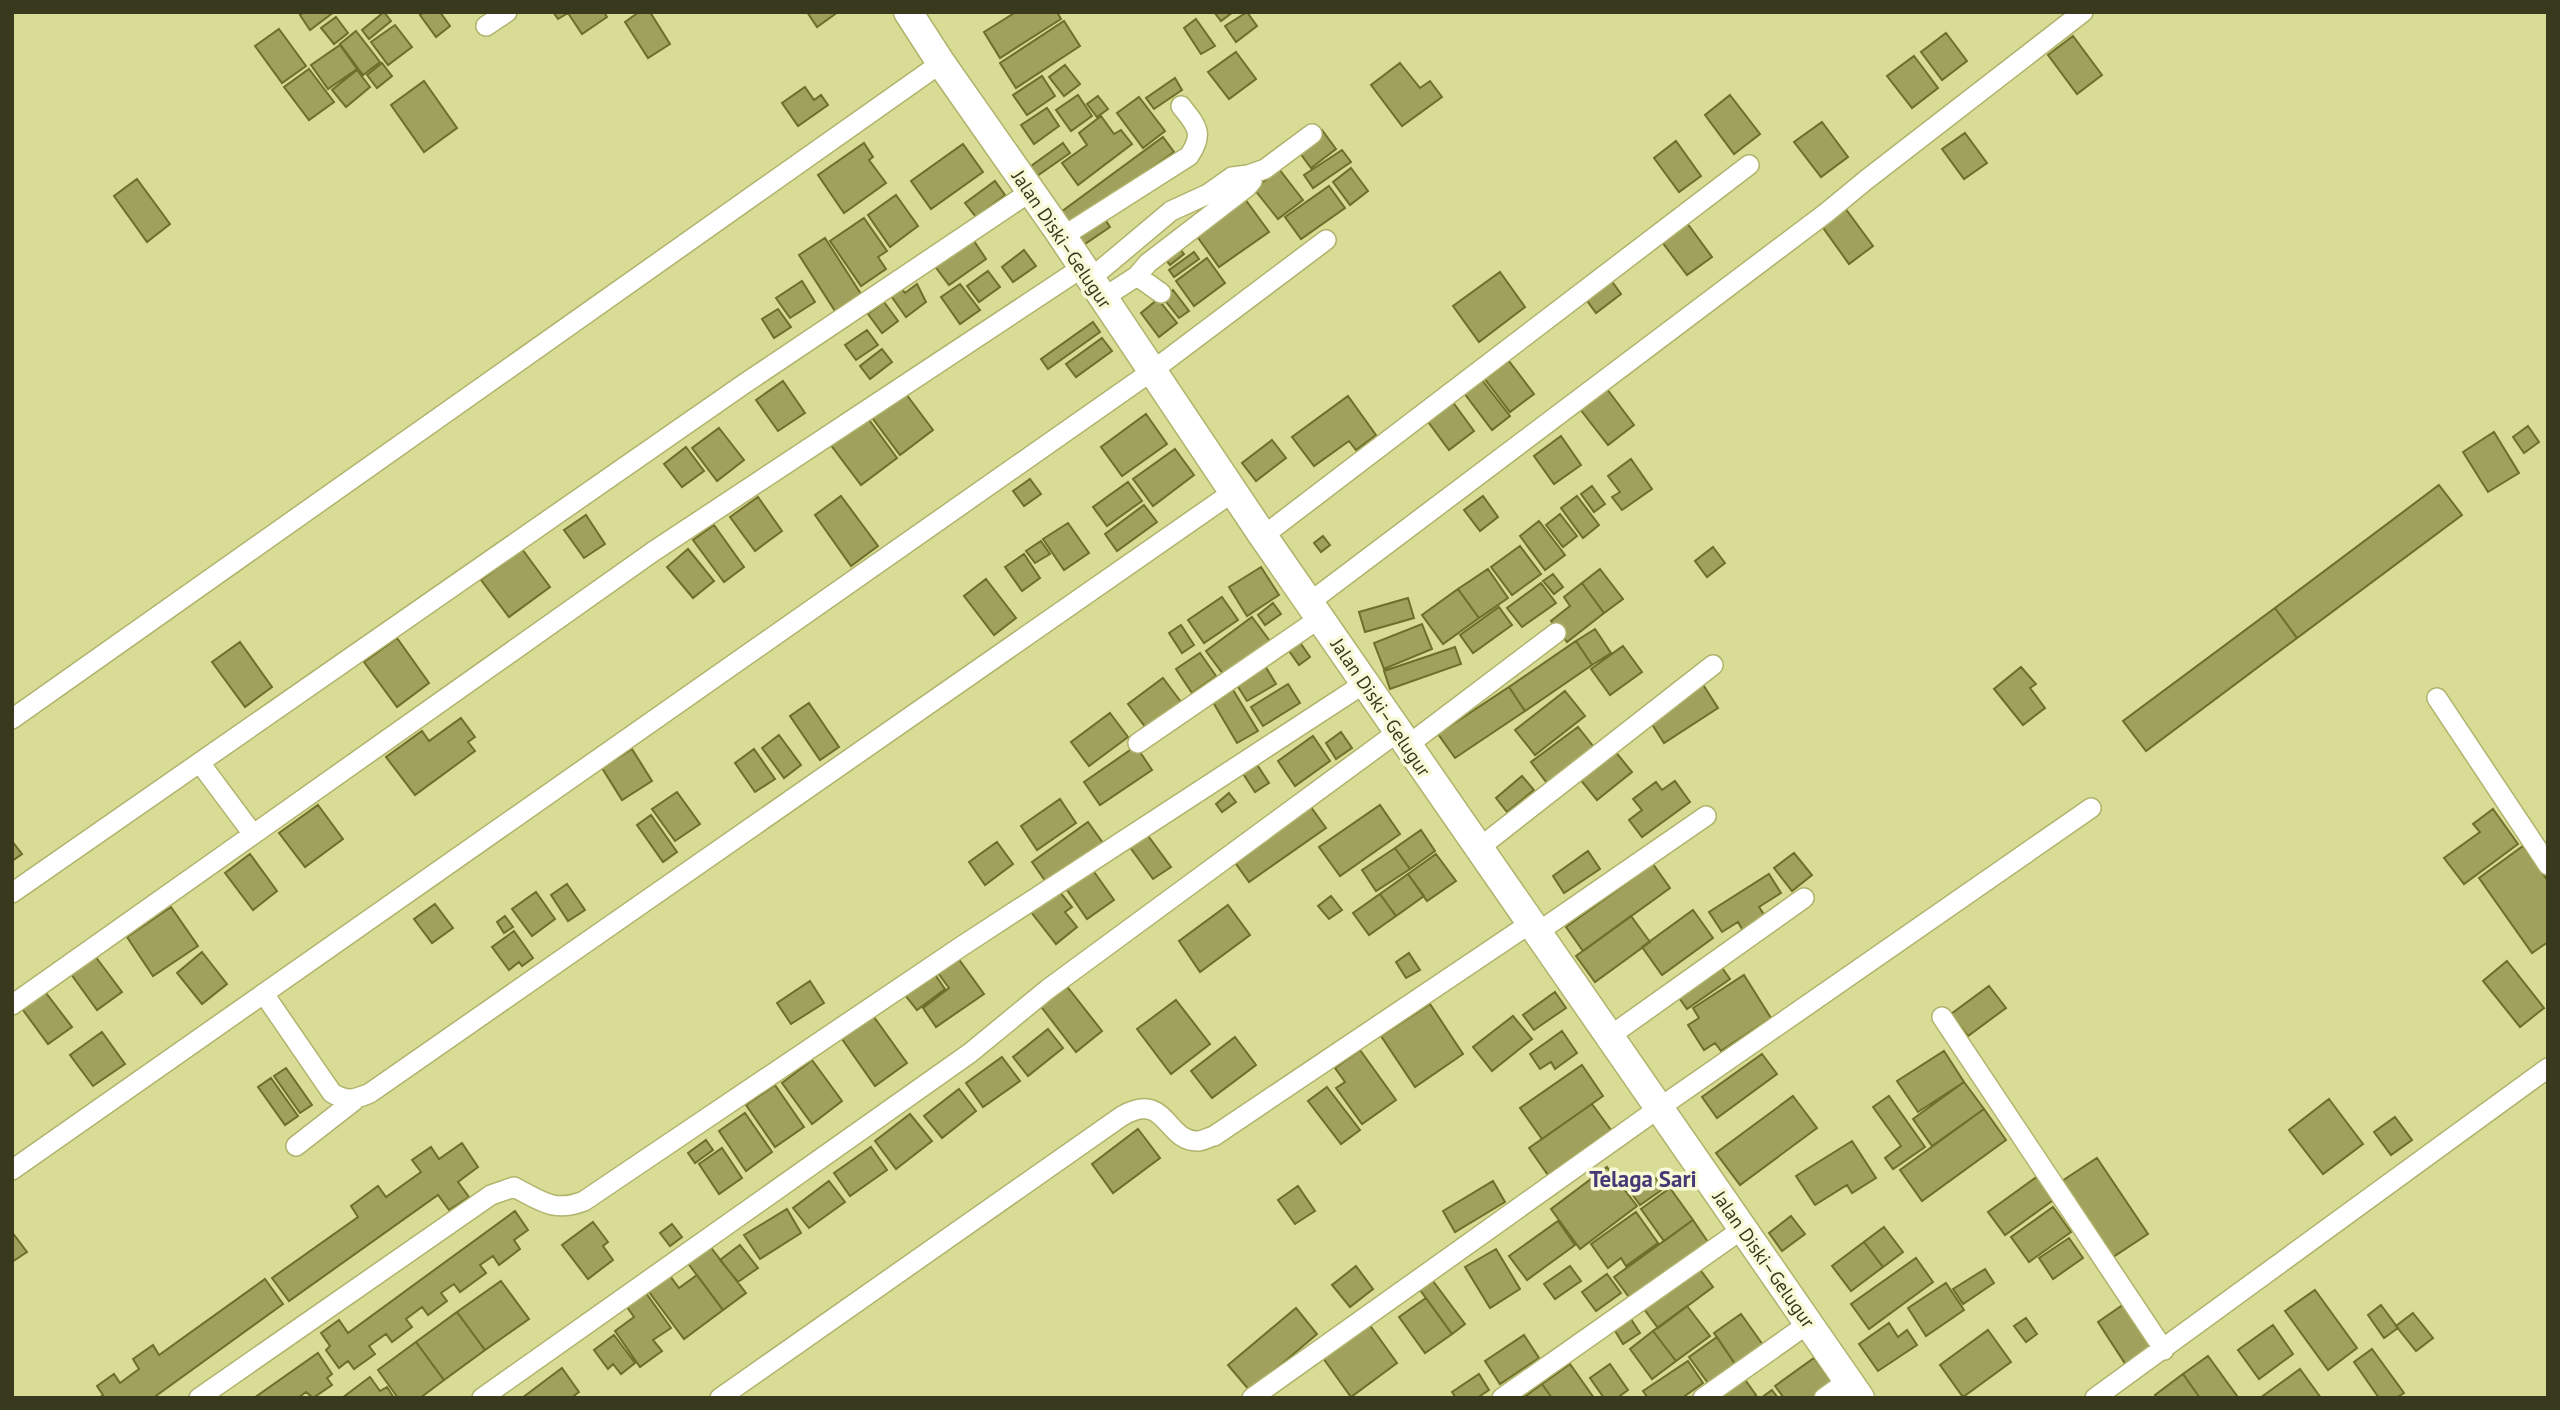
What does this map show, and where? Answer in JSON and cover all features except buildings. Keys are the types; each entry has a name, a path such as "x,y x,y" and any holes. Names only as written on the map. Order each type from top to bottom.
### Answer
{"main road":[{"name":"Jalan Diski–Gelugur","path":"908,12 1263,536 1741,1230 1854,1389"}],"street":[{"path":"486,26 507,12"},
{"path":"1139,743 1315,610 2083,12"},
{"path":"12,719 941,63"},
{"path":"1062,237 1189,156 1196,146 1197,127 1181,106"},
{"path":"12,1005 654,551 1092,282 1112,261 1171,211 1208,194 1232,177 1265,169 1312,134"},
{"path":"1263,536 1749,165"},
{"path":"1092,282 1133,278 1148,263 1247,187 1254,173"},
{"path":"12,893 744,384 1030,192"},
{"path":"12,1170 1152,371 1326,240"},
{"path":"1112,261 1133,278 1161,293"},
{"path":"296,1146 355,1100 382,1085 1233,492"},
{"path":"482,1398 970,1053 1048,989 1556,632"},
{"path":"1479,848 1713,666"},
{"path":"199,1398 491,1195 514,1187 554,1207 569,1207 584,1201 962,946 1365,683"},
{"path":"2437,698 2548,865"},
{"path":"200,763 253,834"},
{"path":"1252,1398 1659,1108 2091,808"},
{"path":"720,1398 1129,1112 1136,1108 1148,1108 1164,1118 1183,1137 1190,1139 1198,1141 1214,1136 1706,816"},
{"path":"1609,1036 1804,898"},
{"path":"264,994 332,1093 345,1101 355,1100"},
{"path":"1942,1017 2164,1350"},
{"path":"2095,1398 2548,1068"},
{"path":"1502,1398 1741,1230"},
{"path":"1703,1398 1809,1323"},
{"path":"1824,1398 1854,1389"}],"district":[{"name":"Telaga Sari","path":"1643,1178"}]}
